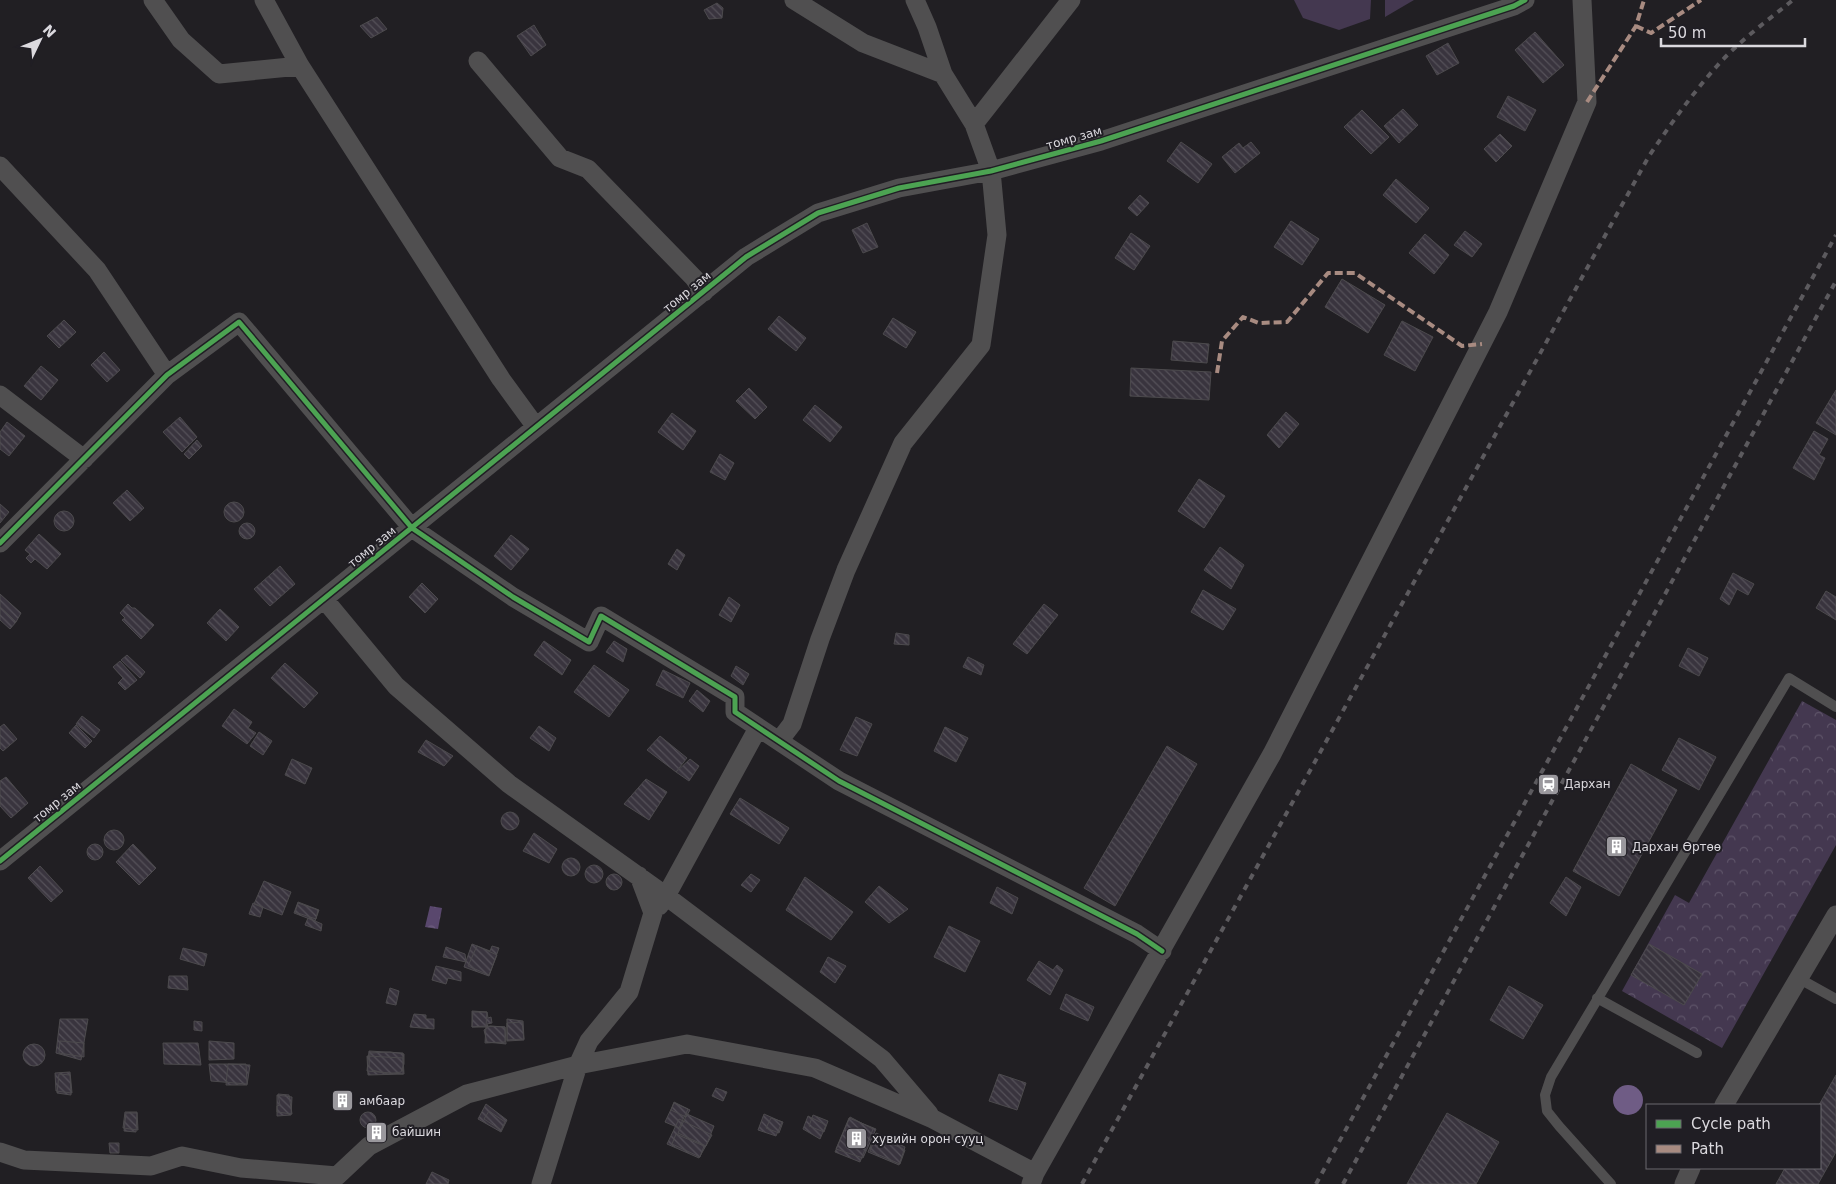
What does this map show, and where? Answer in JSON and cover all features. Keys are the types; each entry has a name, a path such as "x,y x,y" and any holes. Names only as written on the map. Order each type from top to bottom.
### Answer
{"street":[{"path":"153,0 180,40 219,74 300,66"},
{"path":"264,0 300,66 501,379 536,427"},
{"path":"794,0 863,43 943,74"},
{"path":"779,741 792,724 820,639 846,570 903,443 980,346 997,235 991,172 974,124 943,74 928,27 916,0"},
{"path":"974,124 1071,0"},
{"name":"томр зам","path":"0,861 746,257 818,214 899,188 991,172 1102,141 1514,6 1525,0"},
{"path":"0,1152 24,1160 151,1166 182,1156 241,1168 337,1176 369,1146 467,1094 578,1065 687,1044 815,1068 933,1119 1033,1178 1272,754 1498,312 1587,102 1582,0"},
{"path":"478,61 560,158 588,170 694,278 704,292"},
{"path":"0,166 97,270 167,375"},
{"path":"0,544 167,375 238,322 412,528 514,597 589,642 601,616 735,698 735,712 839,781 1138,934 1162,951"},
{"path":"0,395 84,459"},
{"path":"324,599 396,686 509,784 639,876 882,1059 933,1119"},
{"path":"541,1184 578,1065 589,1041 629,992 653,913 666,896 758,728"},
{"path":"639,876 653,913"},
{"path":"1725,1104 1836,915"},
{"path":"1684,1184 1690,1169"}],"lane":[{"path":"1611,1184 1558,1126 1547,1111 1545,1094 1551,1077 1789,678 1836,707"},
{"path":"1798,978 1836,999"},
{"path":"1597,998 1697,1053"}],"green space":[{"path":"1294,0 1371,0 1370,19 1339,30 1303,18"},
{"path":"1385,0 1414,0 1385,17"},
{"path":"1802,701 1836,720 1836,845 1722,1048 1622,991 1675,895 1689,903"},
{"path":"430,906 442,908 438,929 425,927"}],"shaded area":[{"path":"1628,1085 1639,1089 1643,1100 1639,1111 1628,1115 1617,1111 1613,1100 1617,1089"}],"building":[{"path":"717,3 723,8 722,18 709,19 704,10"},
{"path":"377,17 387,29 371,38 360,26"},
{"path":"534,25 546,45 531,56 517,36"},
{"path":"1535,32 1564,65 1543,83 1515,50"},
{"path":"1448,43 1459,63 1437,75 1426,56"},
{"path":"1508,96 1536,110 1525,131 1497,117"},
{"path":"1403,109 1418,125 1399,143 1384,126"},
{"path":"1362,110 1389,137 1371,154 1344,127"},
{"path":"1500,134 1512,146 1496,162 1484,149"},
{"path":"1181,142 1212,164 1198,183 1167,161"},
{"path":"1251,142 1260,153 1235,173 1222,157 1239,143 1243,148"},
{"path":"1396,179 1429,208 1416,223 1383,195"},
{"path":"1140,195 1149,203 1137,216 1128,208"},
{"path":"1291,221 1319,239 1302,265 1274,247"},
{"path":"867,223 878,247 863,253 852,230"},
{"path":"1465,231 1482,244 1472,257 1454,245"},
{"path":"1131,233 1150,246 1134,270 1115,258"},
{"path":"1425,234 1449,255 1434,274 1409,253"},
{"path":"1342,279 1385,305 1368,333 1325,307"},
{"path":"779,316 806,338 796,351 768,329"},
{"path":"893,318 916,332 906,348 883,334"},
{"path":"64,320 76,332 59,348 47,336"},
{"path":"1402,321 1433,337 1415,371 1384,355"},
{"path":"1173,341 1209,344 1207,363 1171,360"},
{"path":"104,352 120,370 107,382 91,365"},
{"path":"41,366 58,380 41,400 24,386"},
{"path":"1131,368 1211,372 1209,400 1130,396"},
{"path":"749,388 767,407 755,419 736,401"},
{"path":"1836,390 1836,435 1816,423"},
{"path":"815,405 842,427 830,442 803,420"},
{"path":"1286,412 1299,424 1279,448 1267,435"},
{"path":"672,413 696,431 683,450 658,432"},
{"path":"180,417 197,437 182,452 163,432"},
{"path":"7,422 25,436 9,456 0,449 0,432"},
{"path":"1814,431 1828,439 1819,455 1825,458 1814,480 1793,468"},
{"path":"197,440 202,446 189,459 184,454"},
{"path":"720,454 734,463 725,480 710,472"},
{"path":"1199,479 1225,496 1204,528 1178,511"},
{"path":"127,490 144,508 130,521 113,503"},
{"path":"234,502 241,505 244,512 241,519 234,522 227,519 224,512 227,505"},
{"path":"0,504 9,512 0,523"},
{"path":"64,511 71,514 74,521 71,528 64,531 57,528 54,521 57,514"},
{"path":"244,523 250,523 255,528 253,537 244,539 239,534 239,528"},
{"path":"39,534 61,554 47,569 35,559 31,563 26,558 30,554 25,550"},
{"path":"511,535 529,549 511,570 494,556"},
{"path":"1220,547 1244,565 1231,589 1204,570"},
{"path":"677,549 685,555 677,570 668,564"},
{"path":"280,566 295,584 270,606 254,589"},
{"path":"1733,573 1754,584 1748,595 1737,589 1729,605 1720,599"},
{"path":"422,583 438,599 425,613 409,597"},
{"path":"1203,590 1236,609 1223,630 1191,612"},
{"path":"1826,591 1836,597 1836,620 1816,608"},
{"path":"0,594 21,613 16,622 0,607"},
{"path":"729,597 740,605 731,622 719,615"},
{"path":"128,604 154,625 141,639 122,620 125,618 120,613"},
{"path":"1044,604 1058,615 1027,654 1013,644"},
{"path":"0,607 16,622 10,629 0,620"},
{"path":"220,609 239,627 226,641 207,623"},
{"path":"896,633 909,635 909,645 894,644"},
{"path":"544,641 571,660 562,675 534,655"},
{"path":"614,641 627,649 623,662 606,652"},
{"path":"1688,648 1708,658 1699,676 1679,666"},
{"path":"127,655 145,672 140,678 121,660"},
{"path":"968,657 984,665 981,675 963,667"},
{"path":"120,661 137,680 125,690 118,683 123,678 113,667"},
{"path":"285,663 318,693 304,708 271,678"},
{"path":"594,665 629,690 609,717 574,692"},
{"path":"736,666 749,674 743,685 731,676"},
{"path":"663,670 690,683 683,698 656,685"},
{"path":"697,690 710,701 703,712 689,701"},
{"path":"234,709 252,722 248,728 256,733 247,744 222,726"},
{"path":"82,716 100,730 94,738 76,724"},
{"path":"856,717 872,724 857,756 840,750"},
{"path":"4,724 17,739 3,751 0,748 0,727"},
{"path":"76,725 92,741 85,748 69,733"},
{"path":"539,726 556,738 549,751 530,738"},
{"path":"945,727 968,738 956,762 934,751"},
{"path":"259,732 272,741 263,755 250,746"},
{"path":"660,736 687,758 676,772 647,750"},
{"path":"1679,738 1716,757 1699,790 1662,770"},
{"path":"426,740 453,756 444,766 418,752"},
{"path":"1167,746 1197,764 1115,906 1084,888"},
{"path":"292,759 312,768 305,784 285,775"},
{"path":"690,759 699,766 689,781 676,772"},
{"name":"Дархан Өртөө","path":"1631,764 1677,790 1619,896 1573,871"},
{"path":"6,777 28,803 11,818 0,806 0,781"},
{"path":"646,779 667,792 649,820 624,804"},
{"path":"740,798 789,828 779,844 730,814"},
{"path":"510,812 516,815 519,821 516,827 510,830 504,827 501,821 504,815"},
{"path":"114,830 121,833 124,840 121,847 114,850 107,847 104,840 107,833"},
{"path":"534,833 557,849 549,863 523,851"},
{"path":"92,844 98,844 103,849 101,858 92,860 87,855 87,849"},
{"path":"133,844 156,868 139,885 116,862"},
{"path":"567,858 575,858 580,863 578,874 567,876 562,871 562,863"},
{"path":"594,865 600,868 603,874 600,880 594,883 588,880 585,874 588,868"},
{"path":"40,866 63,891 51,902 28,878"},
{"path":"611,874 617,874 622,879 620,888 611,890 606,885 606,879"},
{"path":"751,874 760,880 751,892 741,885"},
{"path":"805,877 853,912 831,940 786,910"},
{"path":"1566,877 1581,887 1566,916 1550,903"},
{"path":"264,881 291,892 282,915 254,904"},
{"path":"879,886 908,909 889,923 865,902"},
{"path":"997,887 1018,898 1012,914 990,903"},
{"path":"298,902 319,910 315,921 294,913"},
{"path":"253,903 263,907 260,917 249,914"},
{"path":"298,903 318,910 316,919 295,912"},
{"path":"308,918 322,924 321,931 305,925"},
{"path":"949,926 980,941 965,972 934,957"},
{"path":"472,944 490,951 492,946 499,948 489,976 464,967"},
{"path":"1649,944 1702,974 1684,1005 1631,975"},
{"path":"477,946 497,955 489,975 468,966"},
{"path":"446,947 465,954 466,962 443,957"},
{"path":"183,948 207,954 204,966 180,959"},
{"path":"828,957 846,966 835,983 820,972"},
{"path":"1039,961 1053,970 1057,965 1063,970 1050,995 1027,980"},
{"path":"436,966 461,972 461,981 448,978 446,984 432,980"},
{"path":"169,976 187,976 188,990 168,988"},
{"path":"1509,986 1543,1005 1523,1039 1490,1020"},
{"path":"390,988 399,991 396,1005 386,1003"},
{"path":"1066,994 1094,1007 1088,1021 1060,1009"},
{"path":"472,1011 487,1012 488,1018 491,1017 492,1023 487,1024 488,1027 472,1027"},
{"path":"473,1012 487,1012 486,1026 472,1027"},
{"path":"414,1014 426,1015 426,1019 434,1019 434,1029 410,1027"},
{"path":"60,1019 88,1019 81,1060 56,1053"},
{"path":"507,1019 523,1021 524,1039 507,1040"},
{"path":"194,1021 202,1022 202,1031 194,1030"},
{"path":"522,1022 524,1040 507,1041 507,1023"},
{"path":"486,1026 505,1027 505,1042 485,1043"},
{"path":"490,1026 505,1027 506,1044 487,1042 484,1030"},
{"path":"60,1041 84,1043 84,1057 59,1053"},
{"path":"209,1041 234,1043 234,1059 209,1060"},
{"path":"163,1043 198,1043 201,1065 164,1064"},
{"path":"34,1044 44,1051 45,1055 38,1065 34,1066 24,1059 23,1055 30,1045"},
{"path":"369,1051 403,1053 403,1074 367,1071"},
{"path":"390,1052 404,1054 404,1064 401,1072 388,1074 372,1070 369,1066 370,1053"},
{"path":"367,1056 403,1058 404,1074 368,1075"},
{"path":"209,1064 246,1064 247,1084 211,1081"},
{"path":"228,1064 250,1065 247,1085 226,1085"},
{"path":"70,1072 72,1093 56,1091 55,1073"},
{"path":"59,1074 70,1075 71,1095 57,1093"},
{"path":"999,1074 1026,1083 1017,1110 989,1101"},
{"path":"1836,1075 1836,1152 1818,1184 1776,1184 1784,1169 1821,1169 1820,1104"},
{"path":"716,1088 727,1092 723,1101 712,1096"},
{"path":"278,1094 289,1095 292,1114 277,1112 277,1106 280,1105"},
{"path":"277,1095 292,1097 291,1115 277,1116"},
{"path":"674,1102 690,1110 686,1117 671,1110"},
{"path":"674,1103 688,1109 679,1128 665,1122"},
{"path":"486,1104 507,1120 501,1132 478,1119"},
{"path":"489,1111 505,1122 501,1130 484,1119"},
{"path":"125,1112 137,1112 138,1130 123,1128"},
{"path":"368,1112 374,1114 376,1120 374,1126 368,1128 362,1126 360,1120 362,1114"},
{"path":"126,1113 137,1113 136,1132 124,1131"},
{"path":"1447,1113 1499,1142 1476,1184 1407,1184"},
{"path":"687,1114 714,1126 706,1146 678,1133"},
{"path":"764,1114 782,1122 776,1136 758,1130"},
{"path":"813,1115 828,1121 824,1132 809,1126"},
{"path":"808,1116 826,1125 820,1139 803,1129"},
{"name":"хувийн орон сууц","path":"850,1117 873,1129 860,1162 835,1152"},
{"path":"771,1118 783,1122 779,1133 766,1128"},
{"name":"хувийн орон сууц","path":"849,1118 876,1129 863,1158 836,1149"},
{"path":"679,1119 712,1135 699,1158 667,1144"},
{"name":"хувийн орон сууц","path":"876,1133 905,1147 899,1165 868,1152"},
{"path":"676,1134 704,1146 700,1157 672,1144"},
{"name":"хувийн орон сууц","path":"876,1136 905,1150 900,1164 870,1151"},
{"path":"109,1143 119,1143 119,1153 110,1153"},
{"path":"432,1172 449,1180 448,1184 426,1184"}],"railway":[{"path":"1082,1184 1649,156 1717,66 1744,40 1793,0"},
{"path":"1316,1184 1836,235"},
{"path":"1343,1184 1836,281"}],"marked path":[{"path":"1587,102 1636,26 1644,0"},
{"path":"1636,26 1651,33 1701,0"},
{"path":"1217,373 1222,341 1243,317 1259,323 1287,322 1328,273 1355,273 1462,346 1482,344"}],"cycle path":[{"path":"0,861 746,257 818,213 899,188 991,171 1101,141 1514,6 1525,0"},
{"path":"0,543 167,375 239,322 412,528 513,597 589,642 601,616 735,697 735,712 839,781 1137,934 1162,951"}],"place":[{"name":"Дархан","path":"1548,784"},
{"name":"Дархан Өртөө","path":"1616,847"},
{"name":"амбаар","path":"343,1101"},
{"name":"байшин","path":"376,1132"},
{"name":"хувийн орон сууц","path":"856,1139"}]}
